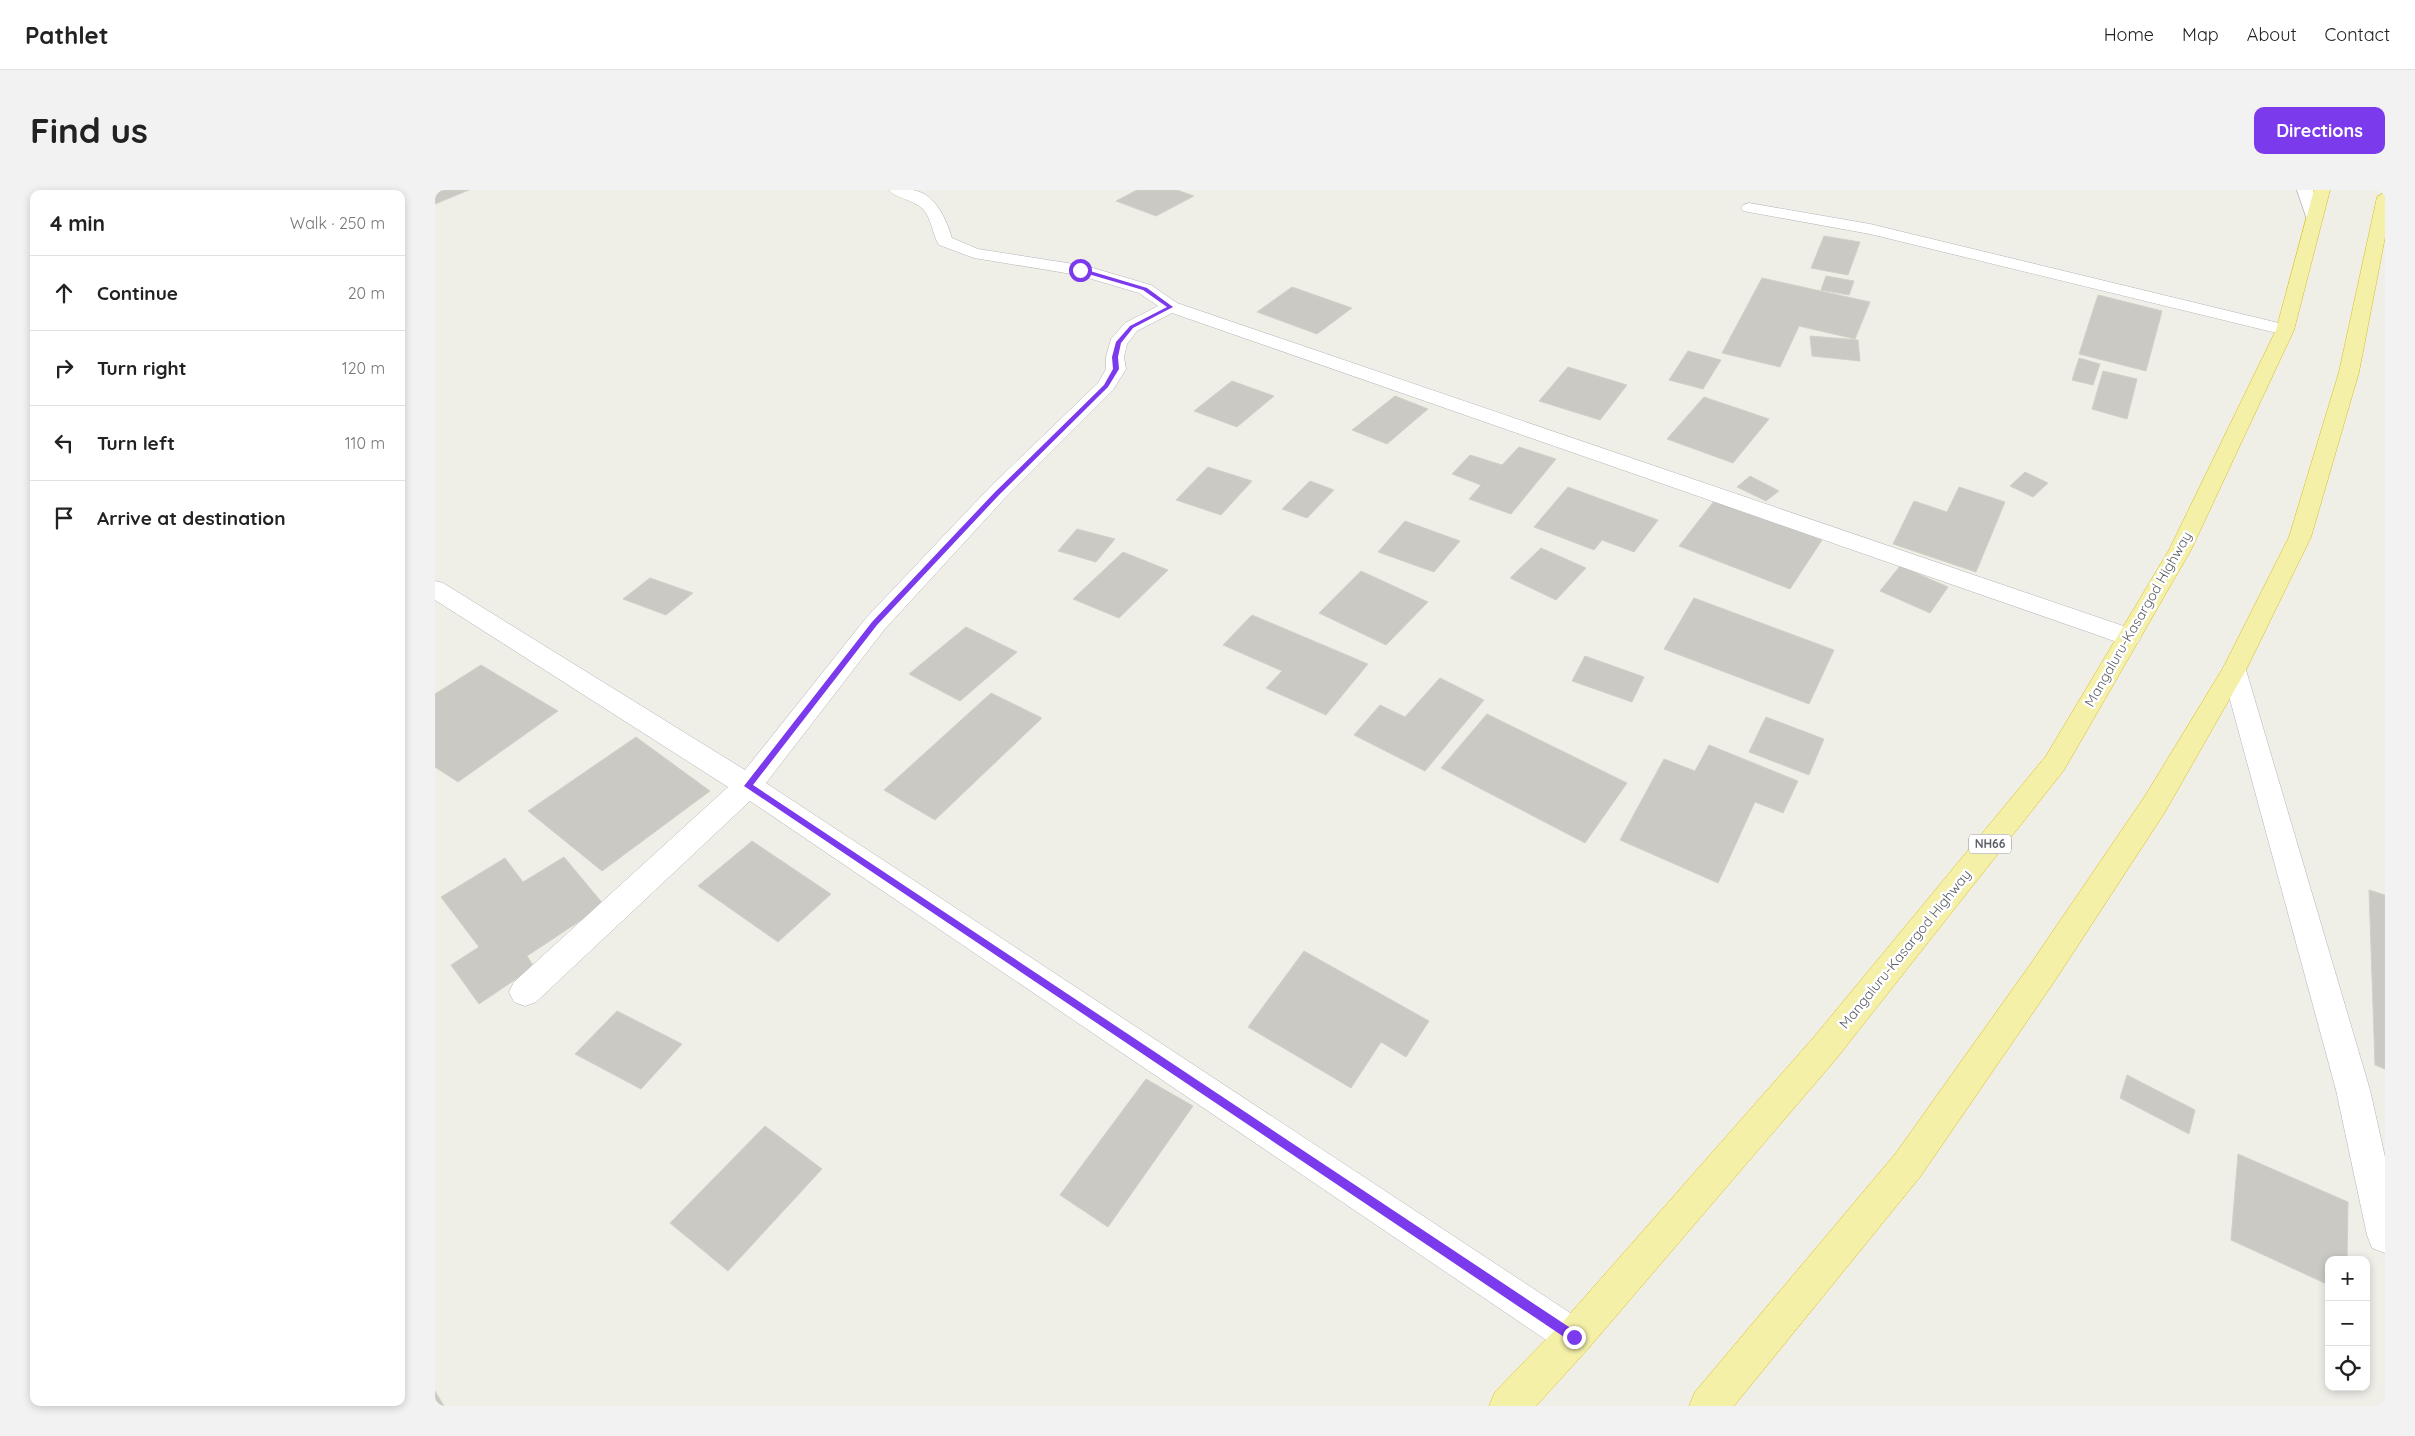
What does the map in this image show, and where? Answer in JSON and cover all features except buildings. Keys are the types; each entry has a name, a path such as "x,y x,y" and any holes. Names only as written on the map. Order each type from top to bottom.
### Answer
{"highway":[{"name":"Mangaluru-Kasargod Highway","path":"1509,1406 1574,1337 1825,1048 2055,763 2180,550 2285,330 2322,190"},
{"path":"1709,1406 1908,1165 2043,972 2155,804 2234,670 2300,536 2349,372 2385,197"}],"street":[{"path":"897,190 930,205 941,224 945,241 974,253 1080,270 1145,289 1171,307 2129,637"},
{"path":"2305,190 2314,219"},
{"path":"1749,208 1870,229 2285,330"},
{"path":"525,992 748,786 875,624 997,494 1106,386 1116,369 1115,357 1118,343 1131,327 1171,307"},
{"path":"435,589 748,786 1574,1337"},
{"path":"2234,670 2353,1090 2385,1235"}],"route":[{"path":"1080,270 1145,289 1171,307 1131,327 1118,343 1115,357 1116,369 1106,386 997,494 875,624 748,786 1574,1337"}]}
